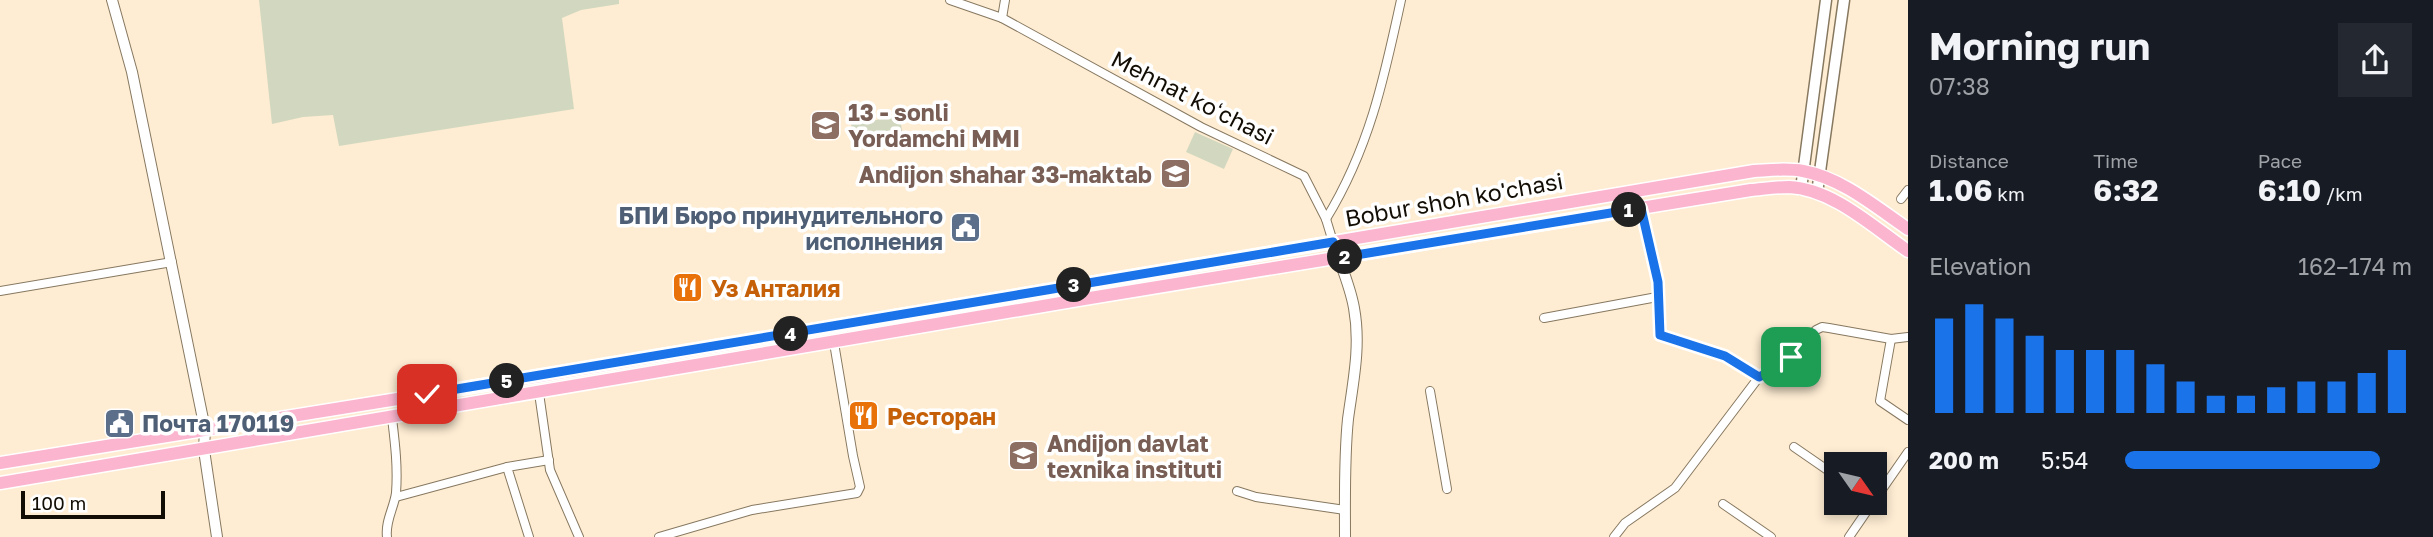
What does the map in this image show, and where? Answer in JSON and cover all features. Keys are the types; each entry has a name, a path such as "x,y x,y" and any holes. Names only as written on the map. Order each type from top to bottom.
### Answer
{"main road":[{"path":"1801,189 1826,0"},
{"path":"1817,193 1844,0"},
{"path":"1808,139 1824,139"},
{"name":"Bobur shoh ko'chasi","path":"0,463 566,372 1754,171 1779,169 1819,175 1867,201 1908,229"},
{"name":"Bobur shoh ko'chasi","path":"0,484 1084,299 1746,191 1788,187 1817,193 1908,251"}],"street":[{"path":"112,0 132,72 205,429 204,450 217,537"},
{"name":"Mehnat koʻchasi","path":"950,0 1002,18 1201,127 1292,168 1304,176 1326,219 1333,242"},
{"path":"1002,18 1005,0"},
{"path":"1326,219 1343,191 1367,138 1401,0"},
{"path":"1901,199 1908,190"},
{"path":"1641,208 1658,282 1660,335 1725,356 1759,377"},
{"path":"1333,242 1349,286 1357,340 1356,374 1349,419 1345,537"},
{"path":"0,291 172,262"},
{"path":"1544,318 1657,298"},
{"path":"1614,537 1625,523 1675,488 1759,377 1781,366 1816,330 1822,327 1891,339 1908,337"},
{"path":"1891,339 1880,401 1908,420"},
{"path":"659,537 752,510 857,493 860,487 834,343"},
{"path":"1430,391 1447,489"},
{"path":"539,393 550,470 579,537"},
{"path":"387,537 386,529 396,497 397,468 392,418"},
{"path":"1794,447 1824,468"},
{"path":"1887,483 1908,452"},
{"path":"396,497 507,467 549,460"},
{"path":"507,467 529,537"},
{"path":"1237,491 1256,497 1345,510"},
{"path":"1723,504 1771,537"},
{"path":"1849,537 1865,515"}],"green space":[{"path":"259,0 619,0 619,4 581,10 562,18 574,109 339,146 333,115 303,117 272,124"},
{"path":"900,116 903,139 855,148 851,124"},
{"path":"1195,132 1233,149 1224,169 1186,152"}],"place":[{"name":"13 - sonli Yordamchi MMI","path":"825,125"},
{"name":"Andijon shahar 33-maktab","path":"1175,174"},
{"name":"БПИ Бюро принудительного исполнения","path":"966,228"},
{"name":"Уз Анталия","path":"688,288"},
{"name":"Ресторан","path":"864,416"},
{"name":"Почта 170119","path":"119,423"},
{"name":"Andijon davlat texnika instituti","path":"1024,456"}],"route":[{"path":"427,394 1333,242 1338,258 1641,208 1658,282 1660,335 1693,348 1725,356 1759,377 1781,366 1791,357"}]}
